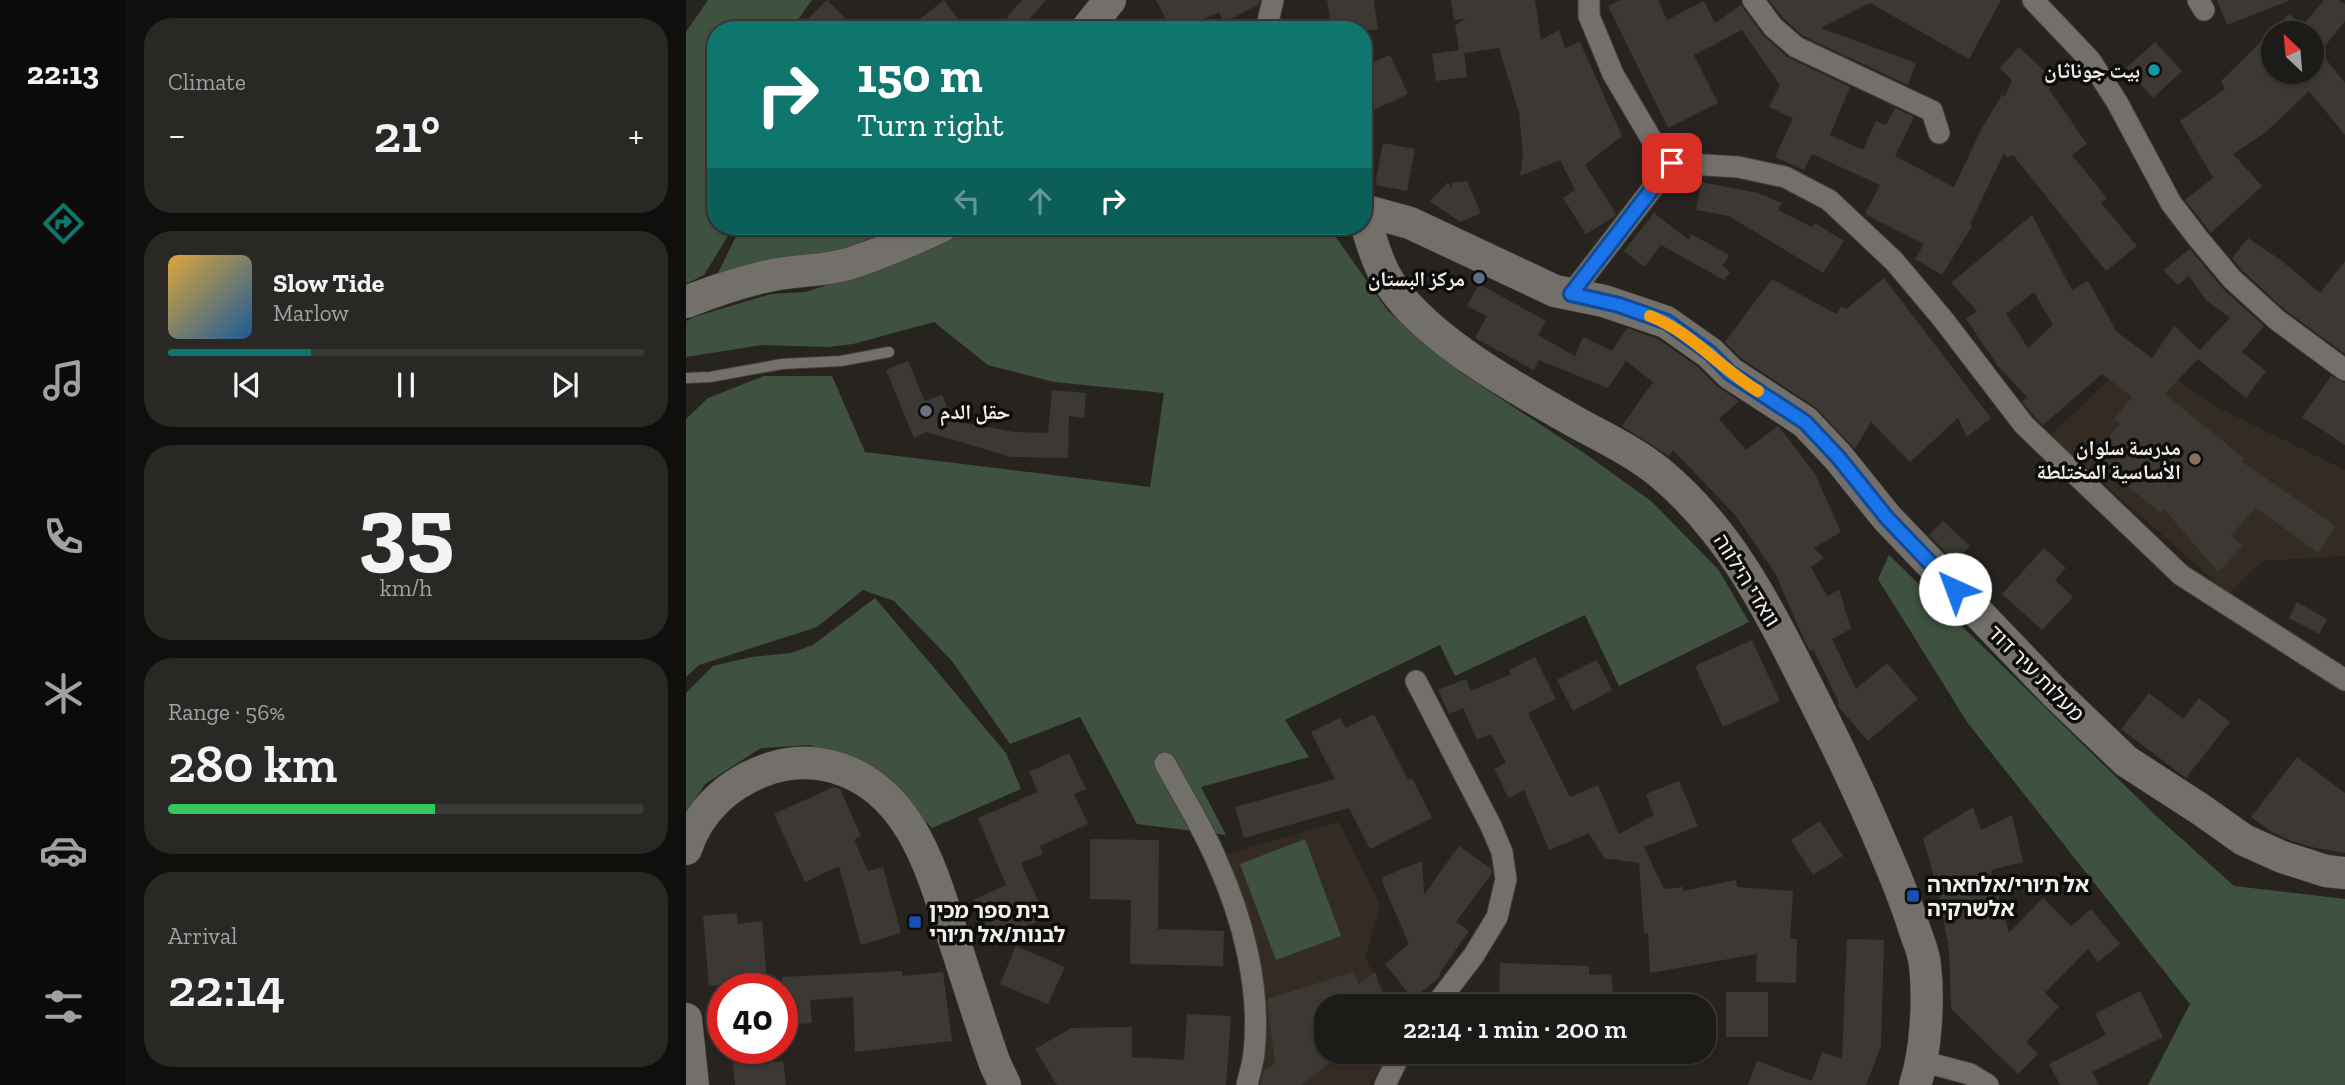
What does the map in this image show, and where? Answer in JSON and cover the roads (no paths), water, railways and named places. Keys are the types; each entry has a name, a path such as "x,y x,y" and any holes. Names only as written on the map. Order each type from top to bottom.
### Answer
{"street":[{"path":"1093,21 1110,0"},
{"path":"1268,21 1273,0"},
{"path":"1589,0 1589,16 1613,74 1659,152 1672,163 1738,167 1785,177 1829,200 1894,261 1942,318 2024,425 2181,575 2345,680"},
{"path":"1753,0 1773,27 1796,47 1932,111 1940,133"},
{"path":"2033,0 2090,60 2117,102 2171,204 2214,258 2232,279 2277,320 2345,370"},
{"path":"1571,294 1672,163"},
{"name":"מעלות עיר דוד","path":"1372,213 1410,223 1555,291 1634,310 1667,322 1710,353 1730,373 1805,422 1896,527 2056,694 2126,761 2244,840 2282,857 2326,871 2345,873"},
{"path":"686,302 713,291 775,274 819,270 846,264 922,235"},
{"name":"וואדי הילווה","path":"1370,235 1386,276 1403,301 1427,327 1468,357 1579,424 1627,449 1659,472 1693,503 1723,538 1751,579 1852,774 1902,889 1925,963 1926,996 1918,1073"},
{"path":"1416,681 1491,825 1502,852 1506,879 1497,917 1474,955 1443,994"},
{"path":"686,849 703,814 719,797 757,772 805,762 846,770 872,784 896,808 916,837 937,888 995,1064 1005,1085"},
{"path":"1165,763 1216,857 1236,908 1249,960 1254,1013 1254,1055 1247,1085"},
{"path":"686,1019 693,1085"},
{"path":"1385,1085 1395,1064"},
{"path":"1918,1073 1970,1074 1988,1085"}],"lane":[{"path":"686,378 710,377 782,364 841,361 889,352"}],"place":[{"name":"بيت جوناثان","path":"2154,70"},
{"name":"مركز البستان","path":"1479,278"},
{"name":"حقل الدم","path":"926,411"},
{"name":"مدرسة سلوان الأساسية المختلطة","path":"2195,459"},
{"name":"אל ת׳ורי/אלחארה אלשרקיה","path":"1913,896"},
{"name":"בית ספר מכין לבנות/אל ת׳ורי","path":"915,922"}]}
